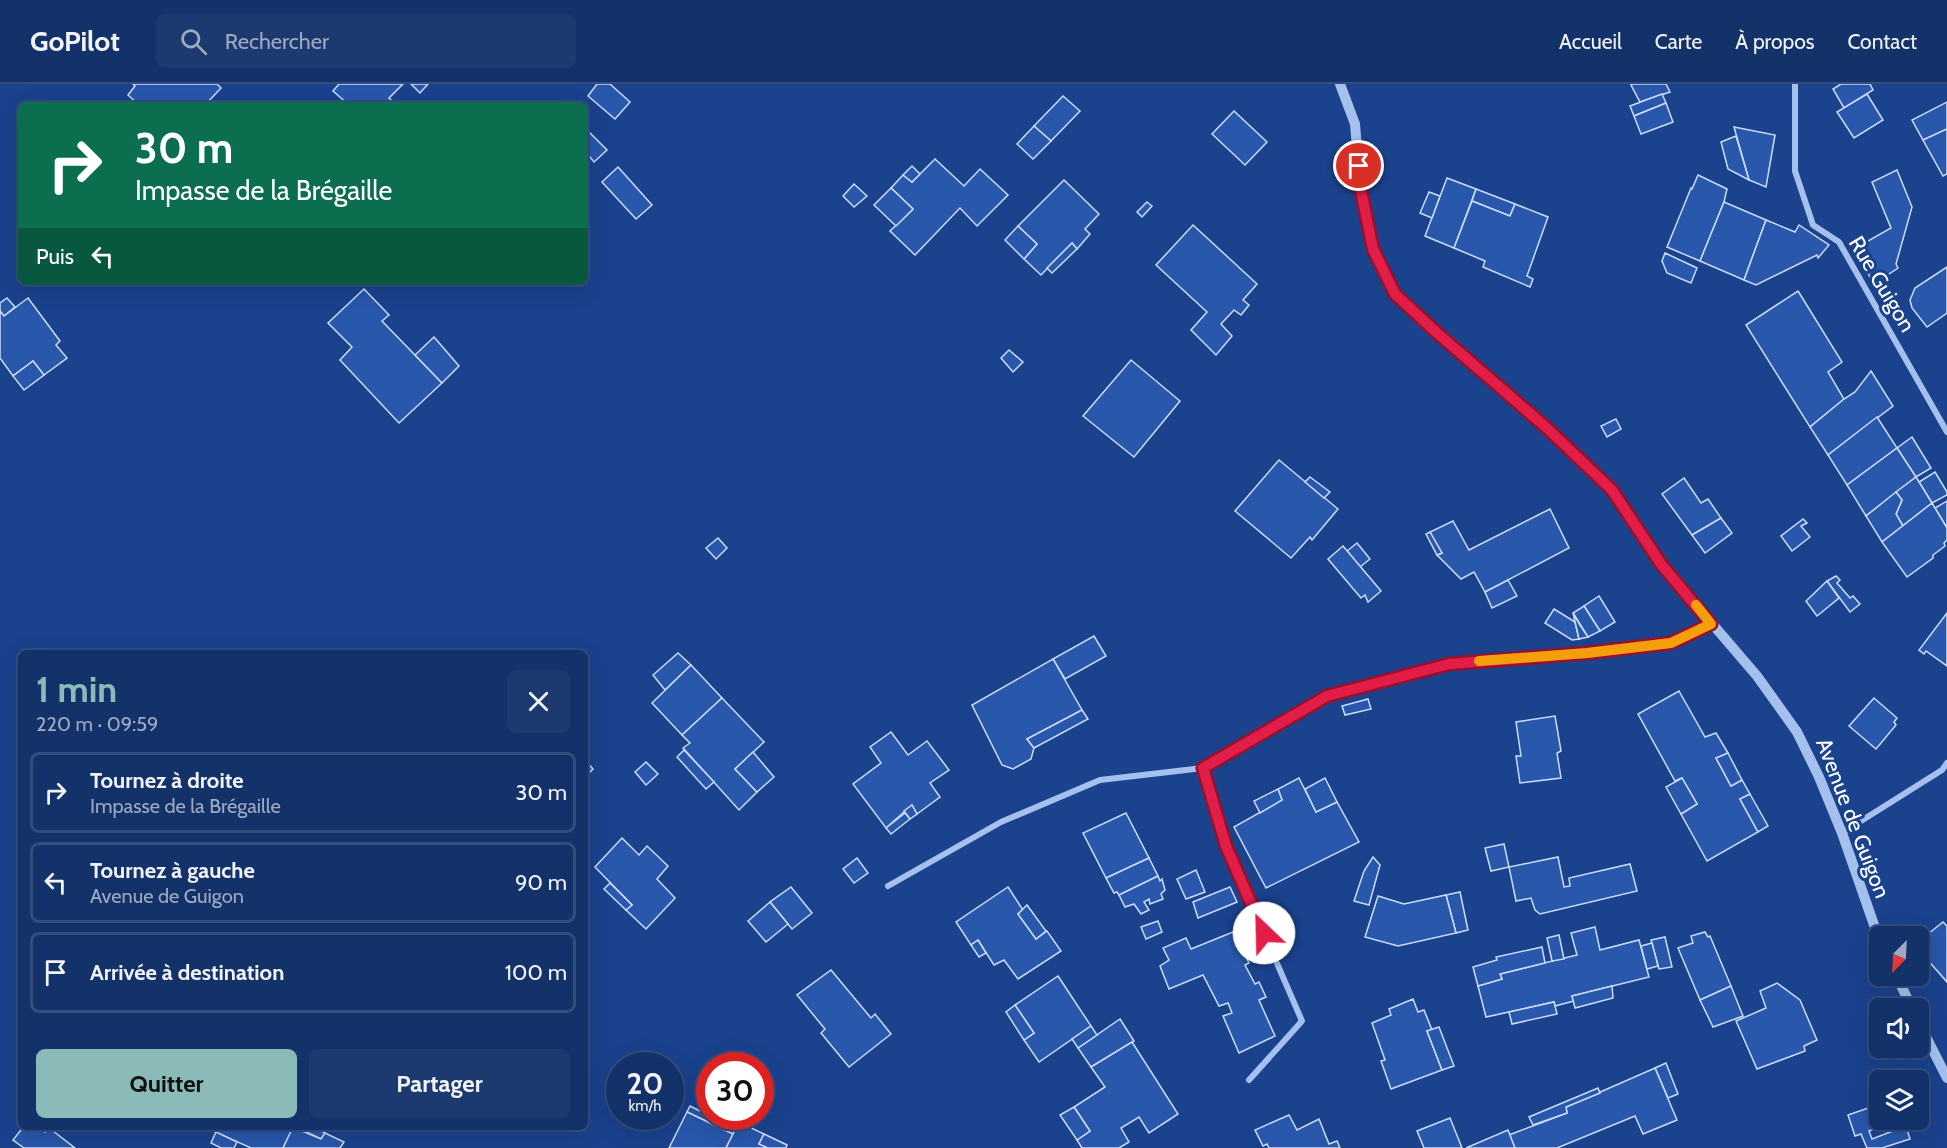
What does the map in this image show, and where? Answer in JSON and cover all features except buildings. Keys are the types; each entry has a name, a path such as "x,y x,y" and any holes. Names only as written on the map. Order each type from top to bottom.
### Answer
{"street":[{"name":"Avenue de Guigon","path":"1340,84 1355,124 1360,186 1373,249 1395,294 1548,429 1612,490 1661,564 1757,676 1797,732 1819,777 1842,833 1874,926"},
{"name":"Rue Guigon","path":"1795,84 1795,171 1814,225 1839,242 1947,432"},
{"path":"888,886 1001,822 1100,780 1203,768 1327,696 1449,664 1587,653 1671,643 1711,624"},
{"path":"1842,833 1942,770 1947,763"},
{"path":"1203,768 1226,846 1302,1021 1249,1080"},
{"path":"1929,1043 1947,1078"}],"slow traffic":[{"path":"1479,661 1587,653 1671,643 1711,624 1696,605"}],"route":[{"path":"1264,933 1226,846 1203,768 1327,696 1449,664 1587,653 1671,643 1711,624 1661,564 1612,490 1548,429 1395,294 1373,249 1360,186 1359,166"}]}
